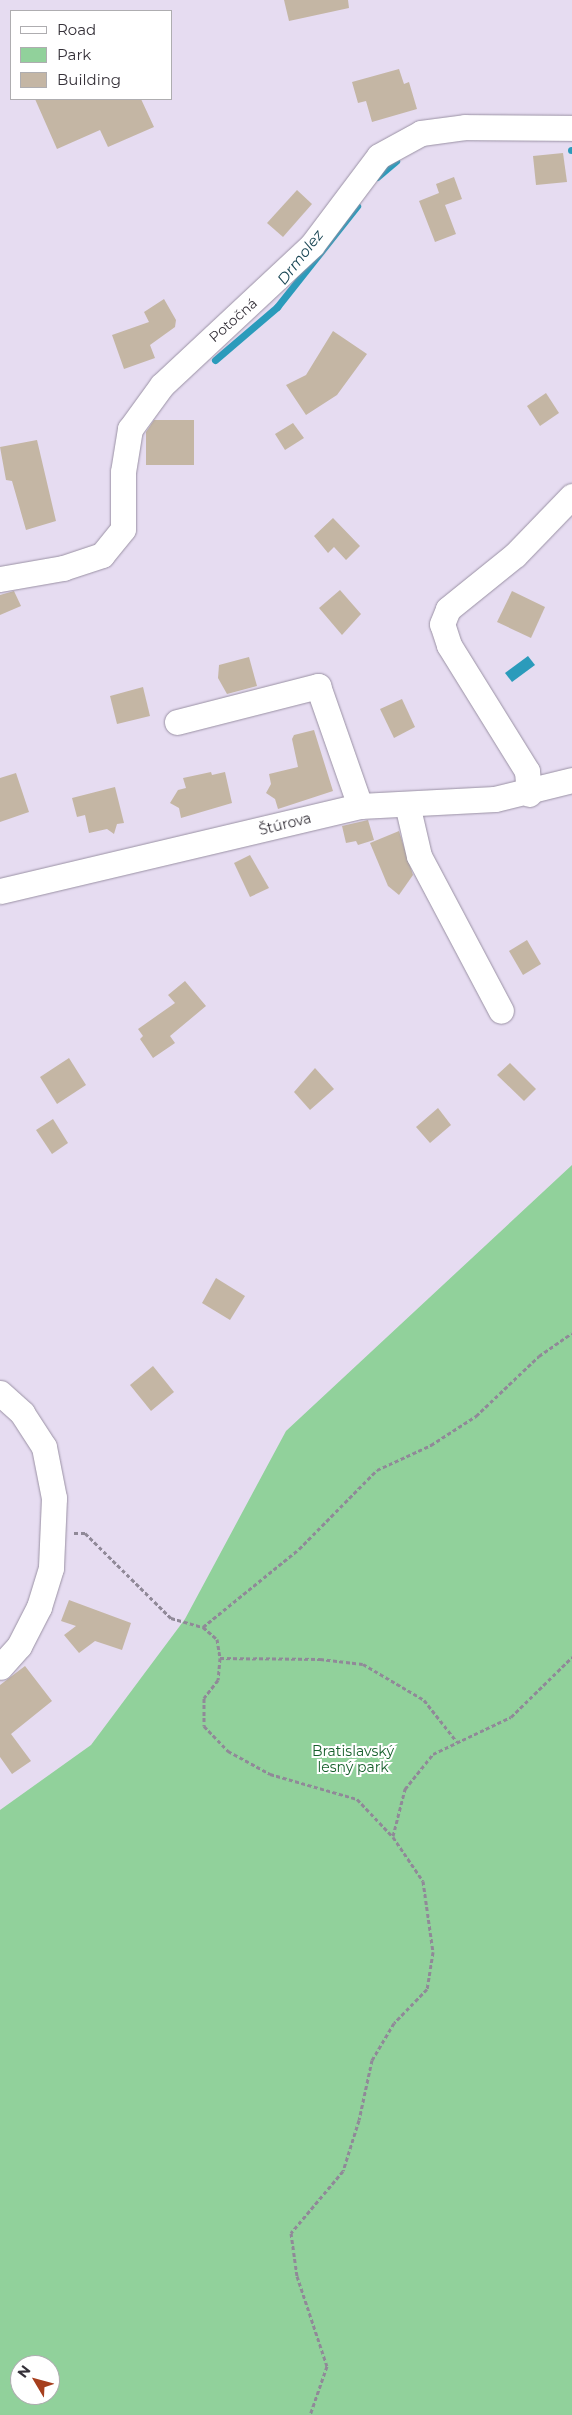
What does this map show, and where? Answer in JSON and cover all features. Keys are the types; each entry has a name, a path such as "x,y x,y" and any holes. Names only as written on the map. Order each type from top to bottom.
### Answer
{"street":[{"name":"Potočná","path":"0,579 63,568 102,555 123,529 123,472 130,429 162,385 312,245 379,156 421,132 465,127 572,128"},
{"path":"529,794 527,771 450,645 442,624 448,609 515,555 572,496"},
{"path":"177,722 318,686 360,806"},
{"name":"Štúrova","path":"0,890 360,806 529,794 572,780"},
{"path":"407,804 419,856 501,1011"},
{"path":"0,1393 22,1413 44,1447 54,1498 54,1533 50,1568 39,1607 19,1646 0,1667"}],"path":[{"path":"204,1627 292,1555 377,1470 431,1445 476,1416 539,1356 572,1333"},
{"path":"54,1533 85,1533 162,1611 171,1618 204,1627 217,1639 220,1658 218,1680 204,1698 204,1726 222,1745 270,1774 357,1799 393,1837 423,1881 433,1952 427,1989 394,2023 372,2060 360,2120 343,2171 291,2234 297,2276 327,2366 310,2415"},
{"path":"393,1837 405,1789 432,1754 511,1717 572,1657"},
{"path":"220,1658 320,1658 363,1664 424,1700 456,1742"}],"green space":[{"name":"Bratislavský lesný park","path":"572,1165 572,2415 0,2415 0,1810 91,1745 185,1619 286,1431"}],"water":[{"path":"528,656 535,665 512,682 505,673"}],"building":[{"path":"284,0 348,0 349,8 289,21"},
{"path":"399,69 404,84 409,82 417,109 372,122 366,101 358,103 352,82"},
{"path":"35,100 141,100 154,127 108,147 100,130 57,149"},
{"path":"563,153 567,182 536,185 533,156"},
{"path":"454,177 462,199 445,205 456,234 435,242 419,201 439,193 436,184"},
{"path":"297,190 312,204 283,237 267,223"},
{"path":"164,299 176,320 175,327 150,345 155,358 124,369 112,335 149,322 144,312"},
{"path":"333,331 367,354 337,395 306,415 286,385 306,375"},
{"path":"546,393 559,413 540,426 527,406"},
{"path":"154,420 194,420 194,465 146,465 146,432"},
{"path":"293,423 304,438 285,450 275,434"},
{"path":"37,440 56,521 26,530 12,481 6,480 0,447"},
{"path":"333,518 360,546 346,560 334,547 328,553 314,536"},
{"path":"340,590 361,614 342,635 319,608"},
{"path":"14,591 21,606 0,615 0,595"},
{"path":"512,591 545,607 531,638 497,622"},
{"path":"249,657 257,686 227,694 218,678 219,665"},
{"path":"143,687 150,716 117,724 110,696"},
{"path":"402,699 415,727 394,738 380,709"},
{"path":"314,730 333,791 278,809 275,799 266,793 271,784 269,774 298,767 292,739 294,735"},
{"path":"211,772 212,775 225,772 232,803 181,818 179,808 170,803 178,790 186,788 183,778"},
{"path":"16,773 29,812 0,822 0,778"},
{"path":"115,787 124,823 117,824 114,834 107,829 89,833 85,815 77,817 72,798"},
{"path":"368,820 374,840 358,845 356,841 346,843 342,826"},
{"path":"399,831 413,875 399,895 388,886 370,843"},
{"path":"250,855 269,888 250,897 234,863"},
{"path":"527,940 541,964 523,975 509,951"},
{"path":"185,981 206,1006 170,1036 175,1043 153,1058 140,1039 143,1036 138,1029 175,1003 168,995"},
{"path":"69,1058 86,1085 57,1104 40,1077"},
{"path":"510,1063 536,1089 524,1101 497,1075"},
{"path":"315,1068 334,1089 310,1110 294,1092"},
{"path":"438,1108 451,1125 430,1143 416,1127"},
{"path":"53,1119 68,1143 52,1154 36,1130"},
{"path":"216,1278 245,1296 230,1320 202,1303"},
{"path":"153,1366 174,1392 151,1411 130,1385"},
{"path":"69,1600 131,1623 122,1650 95,1641 79,1653 64,1635 76,1626 61,1621"},
{"path":"25,1666 52,1701 11,1734 31,1761 12,1774 0,1757 0,1685"}],"waterway":[{"name":"Drmolez","path":"377,177 396,161"},
{"name":"Drmolez","path":"215,360 277,307 357,206"}]}
